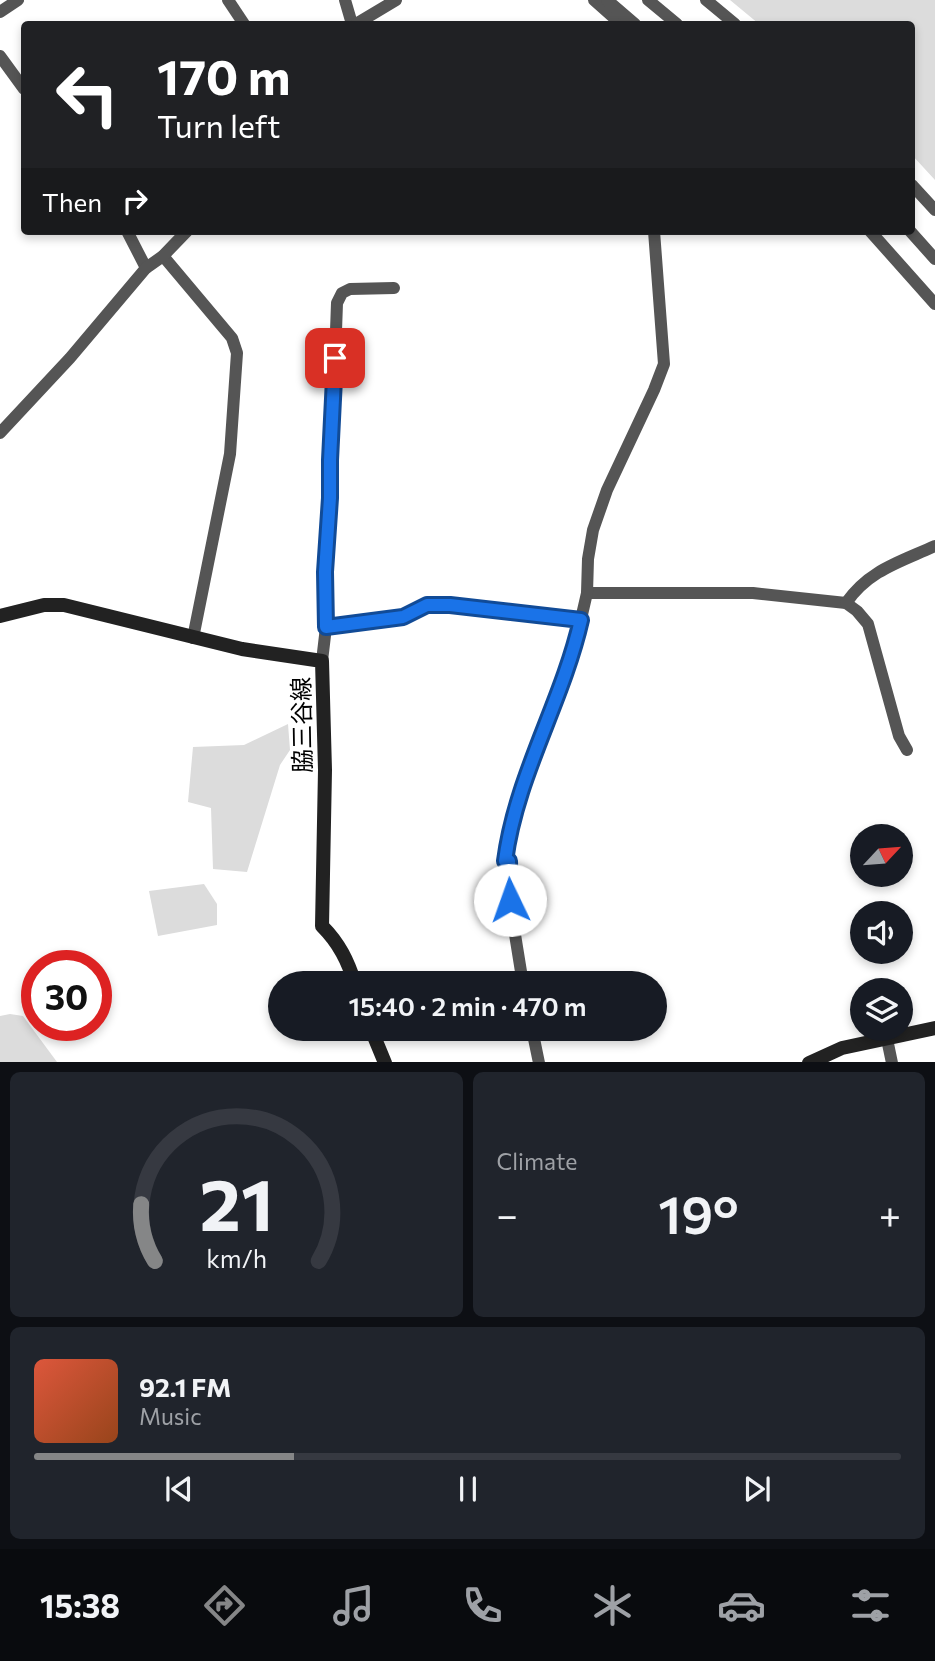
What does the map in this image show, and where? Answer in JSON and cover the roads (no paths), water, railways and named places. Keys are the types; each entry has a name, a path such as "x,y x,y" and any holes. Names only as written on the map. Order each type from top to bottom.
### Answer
{"main road":[{"name":"脇三谷線","path":"0,616 44,605 64,605 242,649 322,661 325,769 323,926 334,938 351,971"},
{"path":"913,1033 935,1028"},
{"path":"376,1041 385,1062"},
{"path":"809,1062 842,1048 877,1041"}],"street":[{"path":"0,12 18,0"},
{"path":"228,0 242,21"},
{"path":"345,0 353,21"},
{"path":"359,21 397,0"},
{"path":"594,0 618,21"},
{"path":"607,0 632,21"},
{"path":"648,0 673,21"},
{"path":"706,0 730,21"},
{"path":"0,56 21,85"},
{"path":"915,188 935,210"},
{"path":"129,235 146,268"},
{"path":"0,433 70,358 146,268 163,256 183,235"},
{"path":"521,971 512,916 509,861 505,861 508,833 526,776 572,658 587,593 588,559 593,530 607,490 664,364 654,235"},
{"path":"874,235 935,304"},
{"path":"914,235 935,259"},
{"path":"163,256 232,338 237,353 230,454 192,638"},
{"path":"322,661 326,627 325,572 337,303 342,293 351,289 394,288"},
{"path":"846,603 857,587 877,571 935,546"},
{"path":"587,593 753,593 846,603 868,624 898,736 907,750"},
{"path":"326,627 403,617 427,605 450,605 581,620"},
{"path":"535,1041 539,1062"},
{"path":"887,1041 892,1062"}]}
